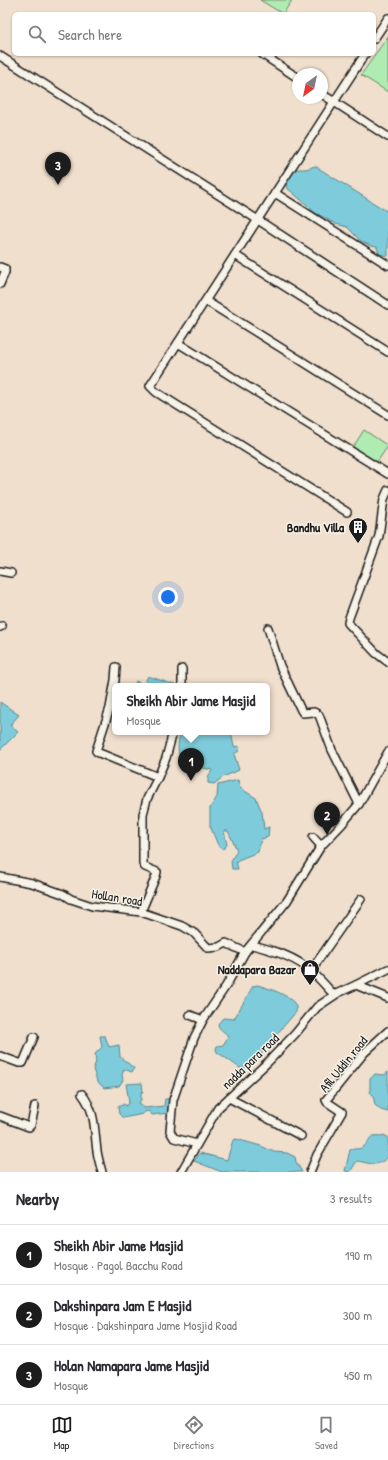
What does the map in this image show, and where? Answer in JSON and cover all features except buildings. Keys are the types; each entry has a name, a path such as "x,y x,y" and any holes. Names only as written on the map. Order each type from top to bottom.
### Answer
{"street":[{"path":"376,36 388,18"},
{"path":"0,56 258,220 388,305"},
{"path":"265,56 292,74"},
{"path":"347,512 152,389 150,386 363,56"},
{"path":"328,98 388,137"},
{"path":"275,193 388,265"},
{"path":"235,255 388,352"},
{"path":"0,267 5,269 0,284"},
{"path":"206,301 388,415"},
{"path":"178,343 388,474"},
{"path":"388,490 384,499 379,536 348,623 376,653 388,662"},
{"path":"0,571 11,573"},
{"path":"268,628 280,666 301,710 305,713 314,712 319,715 335,756 359,804"},
{"path":"114,683 116,667"},
{"path":"182,669 182,683"},
{"path":"112,697 110,708 96,750 98,753 158,777"},
{"path":"141,912 157,872 145,867 143,864 143,814 147,799 166,758 172,735"},
{"path":"197,1144 174,1138 170,1131 173,1100 194,1038 203,1020 226,986 245,952 287,901 321,846 359,804 388,752"},
{"path":"313,837 321,846"},
{"name":"Hollan road","path":"0,877 32,883 92,906 141,912 182,926 194,933 208,948 219,948 226,943 245,952"},
{"path":"312,972 361,899"},
{"path":"252,945 271,949 303,964 334,995"},
{"name":"nadda para road","path":"181,1172 218,1108 283,1046 317,1007 334,995 388,968"},
{"path":"356,985 388,998"},
{"path":"190,1015 203,1020"},
{"name":"Afil Uddin road","path":"310,1172 317,1155 342,1112 326,1100 364,1053 388,1031"},
{"path":"0,1056 23,1063 34,1037"},
{"path":"82,1094 89,1103 92,1114 97,1151 102,1172"},
{"path":"229,1098 301,1136"},
{"path":"0,1116 29,1127 32,1125 35,1106"}],"green space":[{"path":"260,0 292,0 284,12 280,12"},
{"path":"388,36 388,92 361,75 374,56 376,56 376,53"},
{"path":"364,430 388,446 377,462 353,447"}],"water":[{"path":"315,166 388,212 388,256 379,254 377,247 361,241 347,227 336,224 314,212 287,188 286,182 296,169 306,169"},
{"path":"148,676 169,683 145,683"},
{"path":"0,702 19,715 10,725 18,732 0,750"},
{"path":"180,735 232,735 234,747 239,746 239,751 234,754 239,770 223,777 214,784 208,783 208,777 212,770 188,763 179,754 178,746"},
{"path":"238,780 240,788 256,798 262,812 264,829 269,827 268,837 261,839 258,852 238,860 236,862 238,869 232,869 231,861 237,850 228,831 224,831 227,845 223,849 218,845 210,826 210,808 217,797 218,785"},
{"path":"258,985 276,991 289,998 296,1007 296,1012 257,1059 245,1068 240,1068 217,1052 217,1046 223,1045 228,1037 218,1024 223,1018 234,1019 253,986"},
{"path":"100,1036 105,1036 109,1047 119,1045 120,1057 134,1068 132,1072 124,1069 122,1075 123,1080 119,1086 104,1088 97,1081 93,1069 96,1062 95,1054 102,1047"},
{"path":"388,1072 388,1112 381,1110 375,1105 373,1095 370,1092 370,1079 375,1074 384,1075"},
{"path":"142,1083 143,1092 141,1092 141,1100 138,1104 145,1108 164,1106 165,1099 170,1099 168,1113 152,1115 149,1111 144,1112 143,1114 123,1118 119,1114 118,1107 124,1104 126,1106 129,1102 126,1084"},
{"path":"383,1135 388,1137 388,1157 377,1164 357,1161 350,1172 345,1171 350,1150 363,1147 371,1137"},
{"path":"236,1139 261,1146 274,1152 287,1153 295,1157 296,1162 302,1172 222,1172 194,1161 200,1153 227,1160 233,1140"}],"place":[{"name":"Holan Namapara Jame Masjid","path":"58,185"},
{"name":"Bandhu Villa","path":"358,544"},
{"name":"Sheikh Abir Jame Masjid","path":"191,781"},
{"name":"Dakshinpara Jam E Masjid","path":"327,835"},
{"name":"Naddapara Bazar","path":"310,986"}]}
